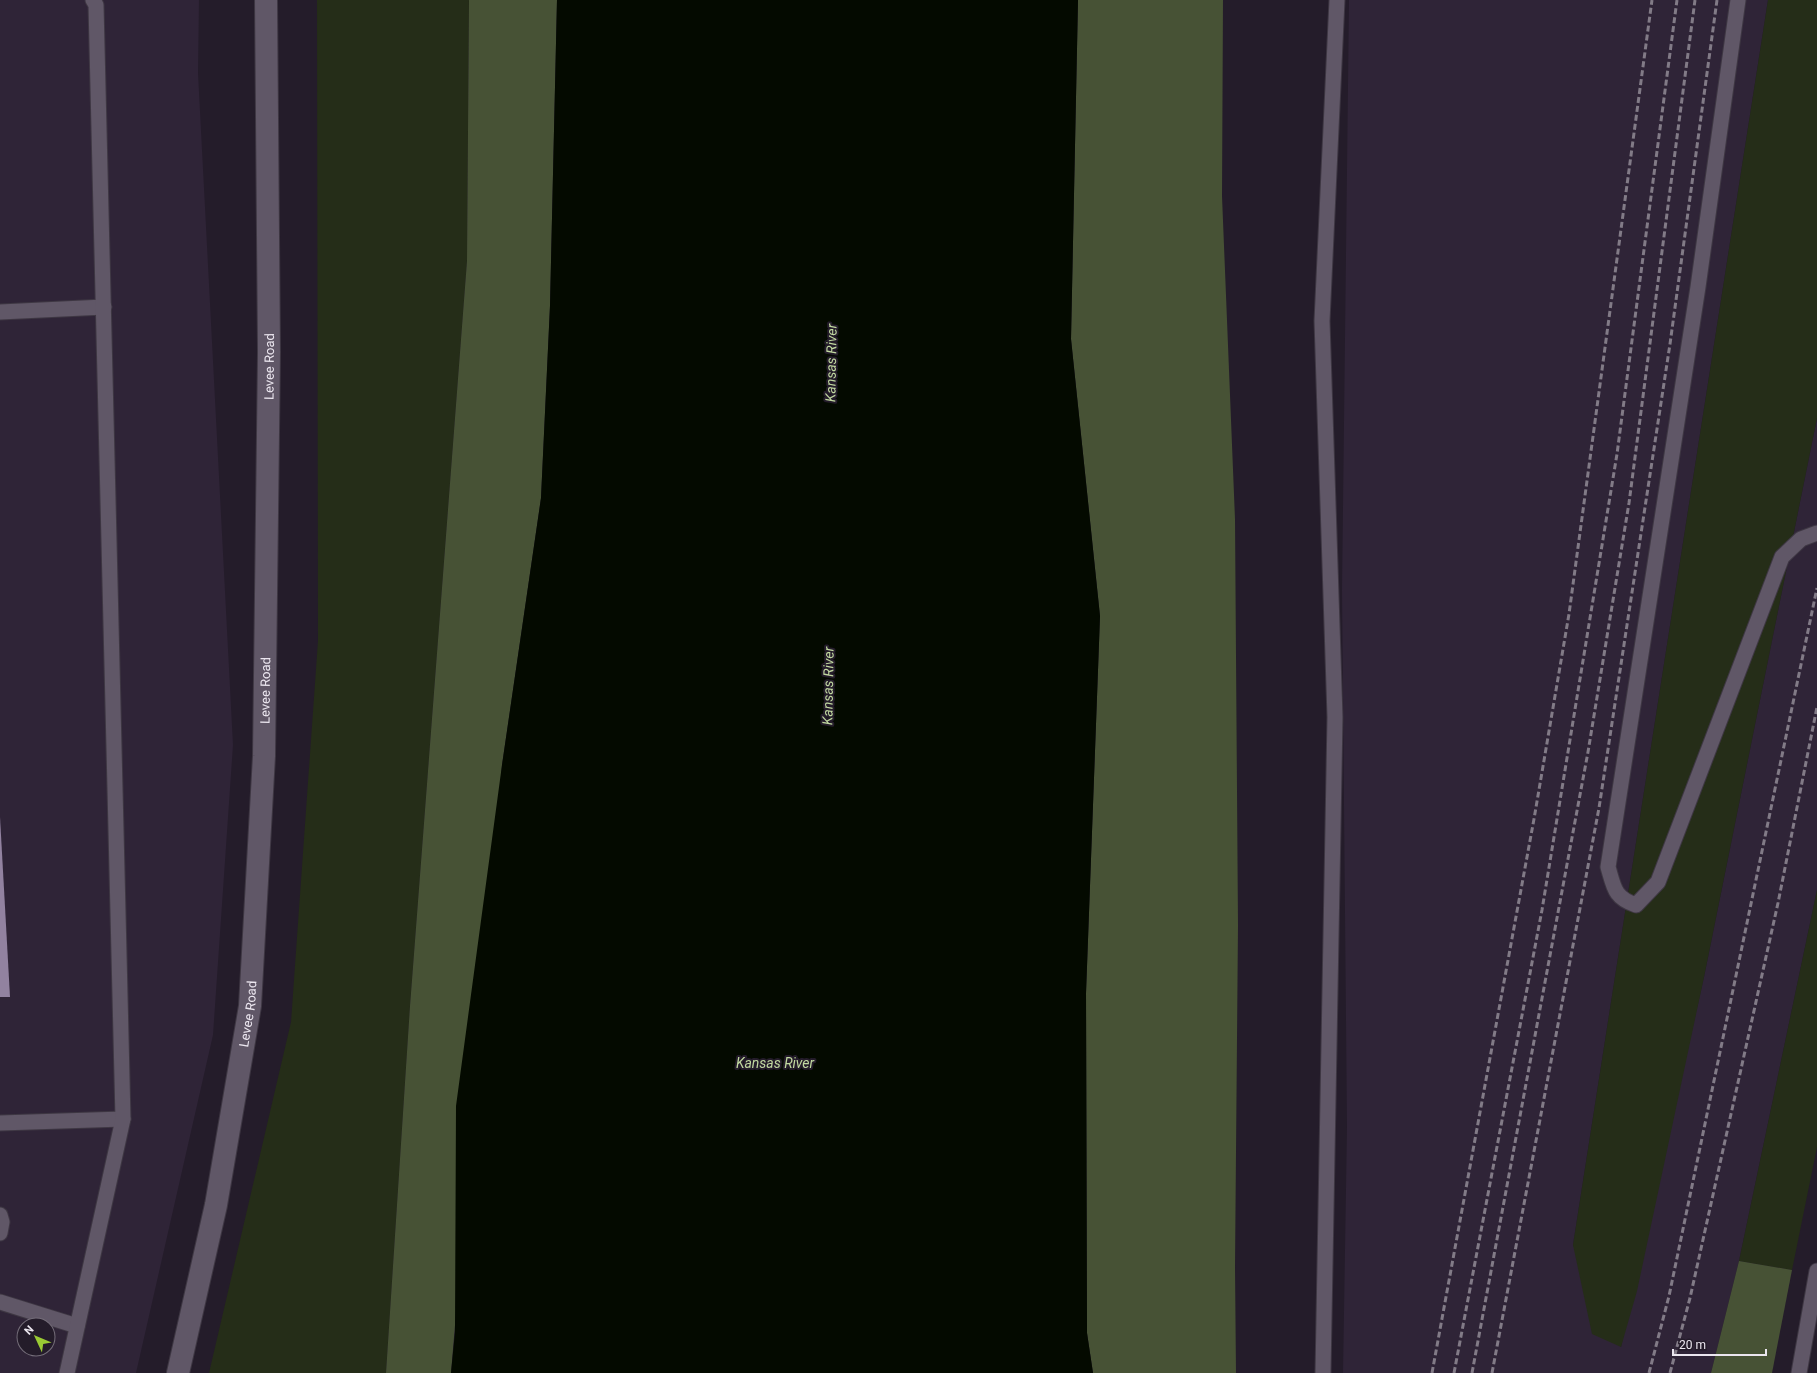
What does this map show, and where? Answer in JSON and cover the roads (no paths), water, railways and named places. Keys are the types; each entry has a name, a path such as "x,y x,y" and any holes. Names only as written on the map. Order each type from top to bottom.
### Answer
{"street":[{"name":"Levee Road","path":"178,1373 216,1205 250,1006 264,756 269,352 266,0"}],"lane":[{"path":"67,1373 123,1119 96,5 93,0"},
{"path":"1323,1373 1335,717 1322,321 1337,0"},
{"path":"1738,0 1698,287 1608,867 1614,888 1624,901 1636,906 1658,882 1782,557 1801,539 1817,533"},
{"path":"0,312 104,307"},
{"path":"0,1123 123,1119"},
{"path":"0,1215 2,1222 0,1233"},
{"path":"1800,1373 1817,1271"},
{"path":"0,1302 77,1326"}],"water":[{"name":"Kansas River","path":"557,0 1078,0 1071,339 1100,616 1086,993 1087,1333 1093,1373 451,1373 455,1332 456,1106 502,765 541,498 550,306"}],"railway":[{"path":"1432,1373 1534,819 1569,614 1652,0"},
{"path":"1454,1373 1542,910 1617,454 1677,0"},
{"path":"1472,1373 1588,752 1629,503 1695,0"},
{"path":"1492,1373 1599,808 1670,344 1717,0"},
{"path":"1649,1373 1669,1296 1817,588"},
{"path":"1670,1373 1690,1298 1778,903 1817,707"}]}
